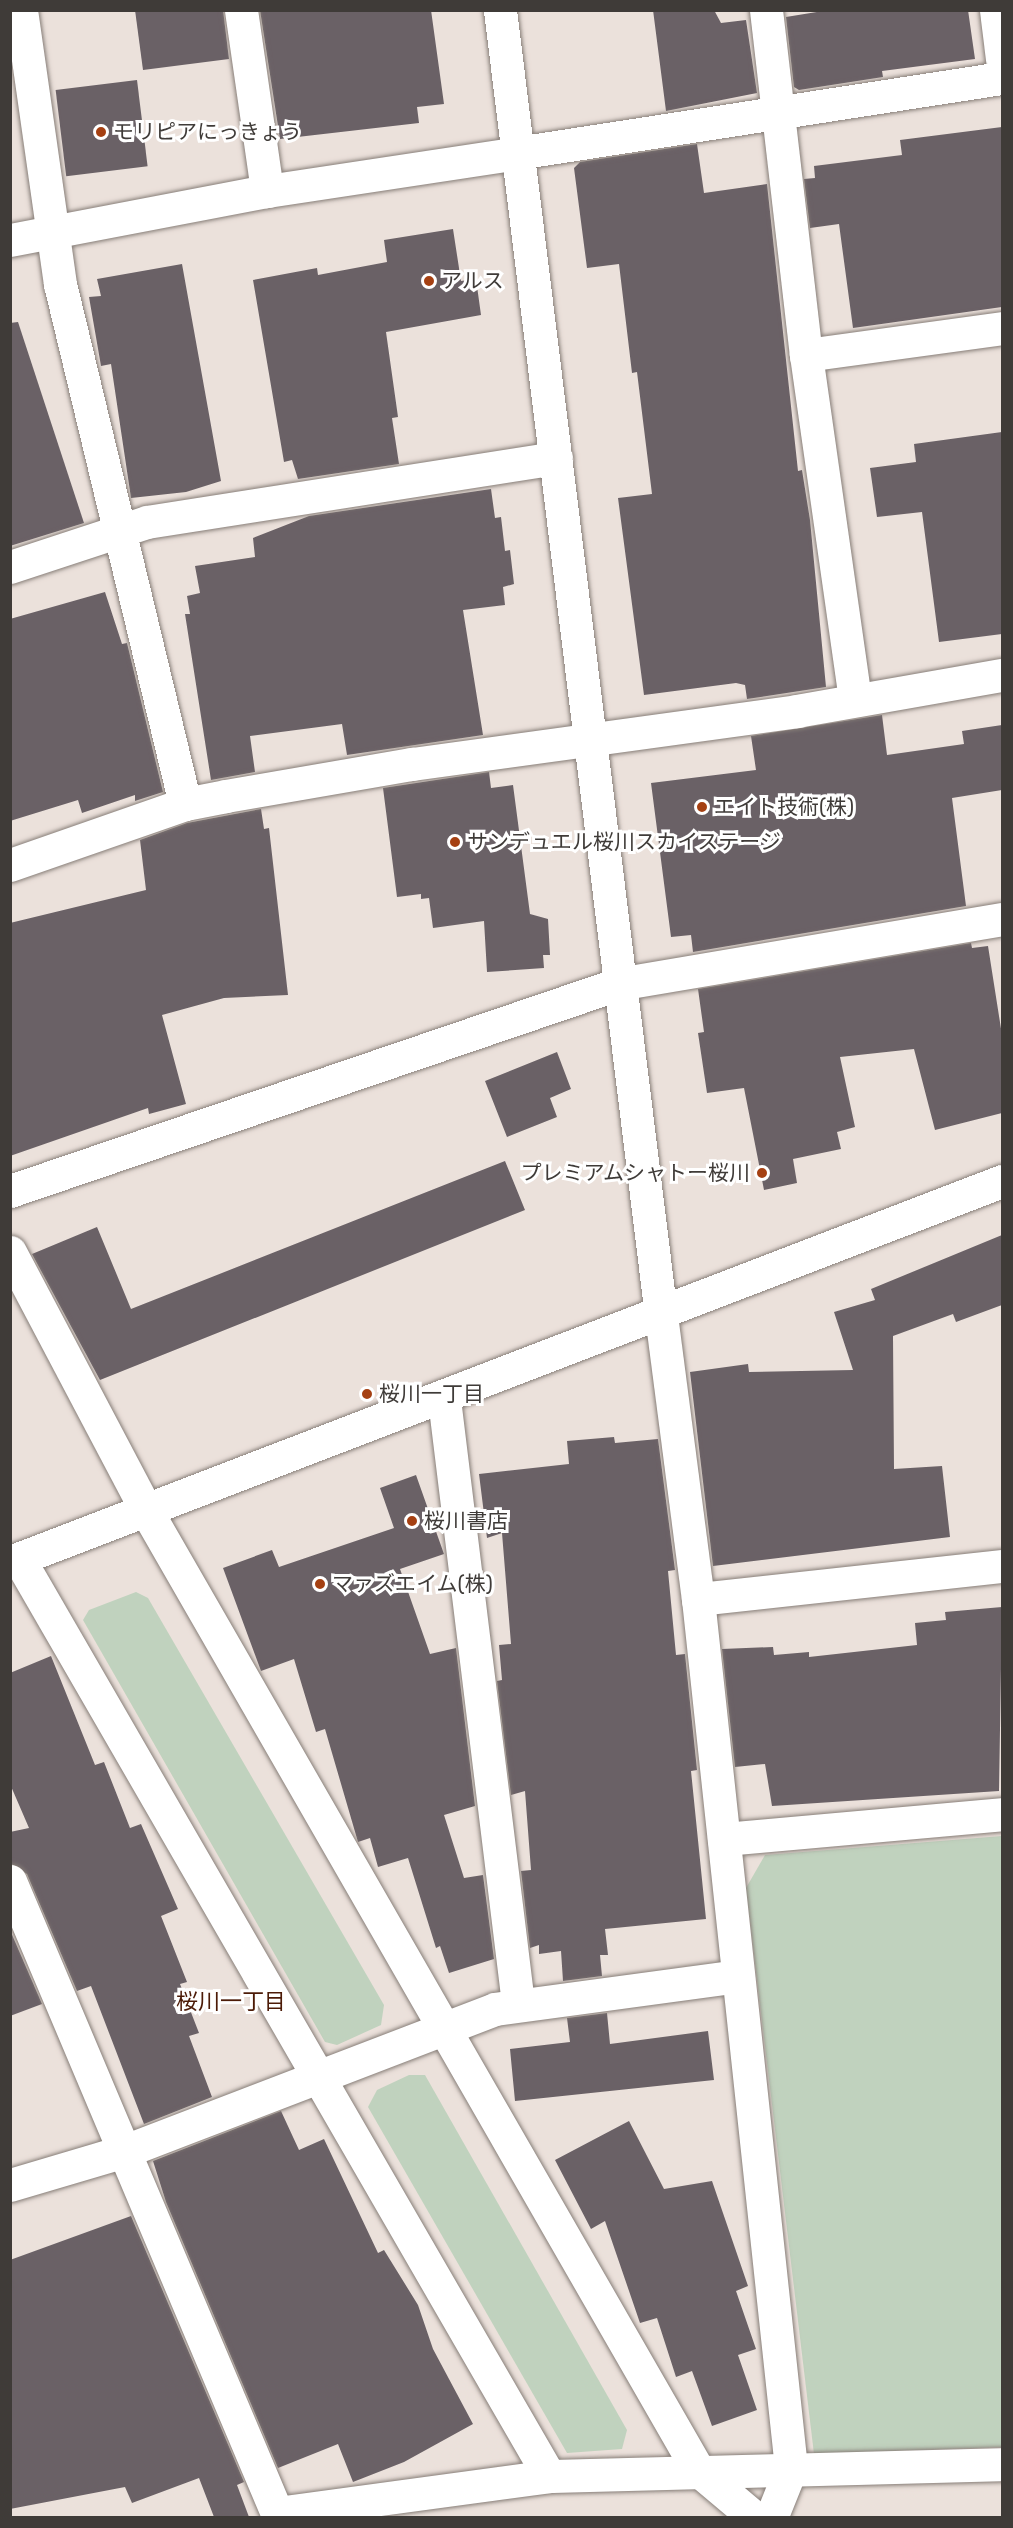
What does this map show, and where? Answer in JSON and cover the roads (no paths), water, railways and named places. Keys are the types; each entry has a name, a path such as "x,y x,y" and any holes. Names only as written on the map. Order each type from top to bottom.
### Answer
{"street":[{"path":"21,10 50,230 185,804"},
{"path":"242,10 267,191"},
{"path":"500,10 618,984 698,1599 724,1839 791,2468 771,2517"},
{"path":"766,10 806,355 855,700"},
{"path":"996,10 1002,59"},
{"path":"10,240 50,230 267,191 1002,78"},
{"path":"806,355 1002,328"},
{"path":"10,567 120,529 556,458"},
{"path":"10,865 185,804 412,765 590,742 1002,675"},
{"path":"10,1191 618,984 1002,919"},
{"path":"549,2476 15,1561 444,1399 1002,1181"},
{"path":"10,1252 146,1510 441,2030 698,2470 755,2517"},
{"path":"444,1399 518,2003"},
{"path":"698,1599 1002,1566"},
{"path":"724,1839 1002,1814"},
{"path":"10,1881 278,2515 549,2476 698,2470 1002,2464"},
{"path":"10,2185 125,2151 315,2077 518,2003 738,1976"}],"place":[{"name":"モリピアにっきょう","path":"101,132"},
{"name":"アルス","path":"429,281"},
{"name":"エイト技術(株)","path":"702,807"},
{"name":"サンデュエル桜川スカイステージ","path":"455,842"},
{"name":"プレミアムシャトー桜川","path":"762,1173"},
{"name":"桜川一丁目","path":"367,1394"},
{"name":"桜川書店","path":"412,1521"},
{"name":"マァズエイム(株)","path":"320,1584"}],"district":[{"name":"桜川一丁目","path":"231,2002"}]}
